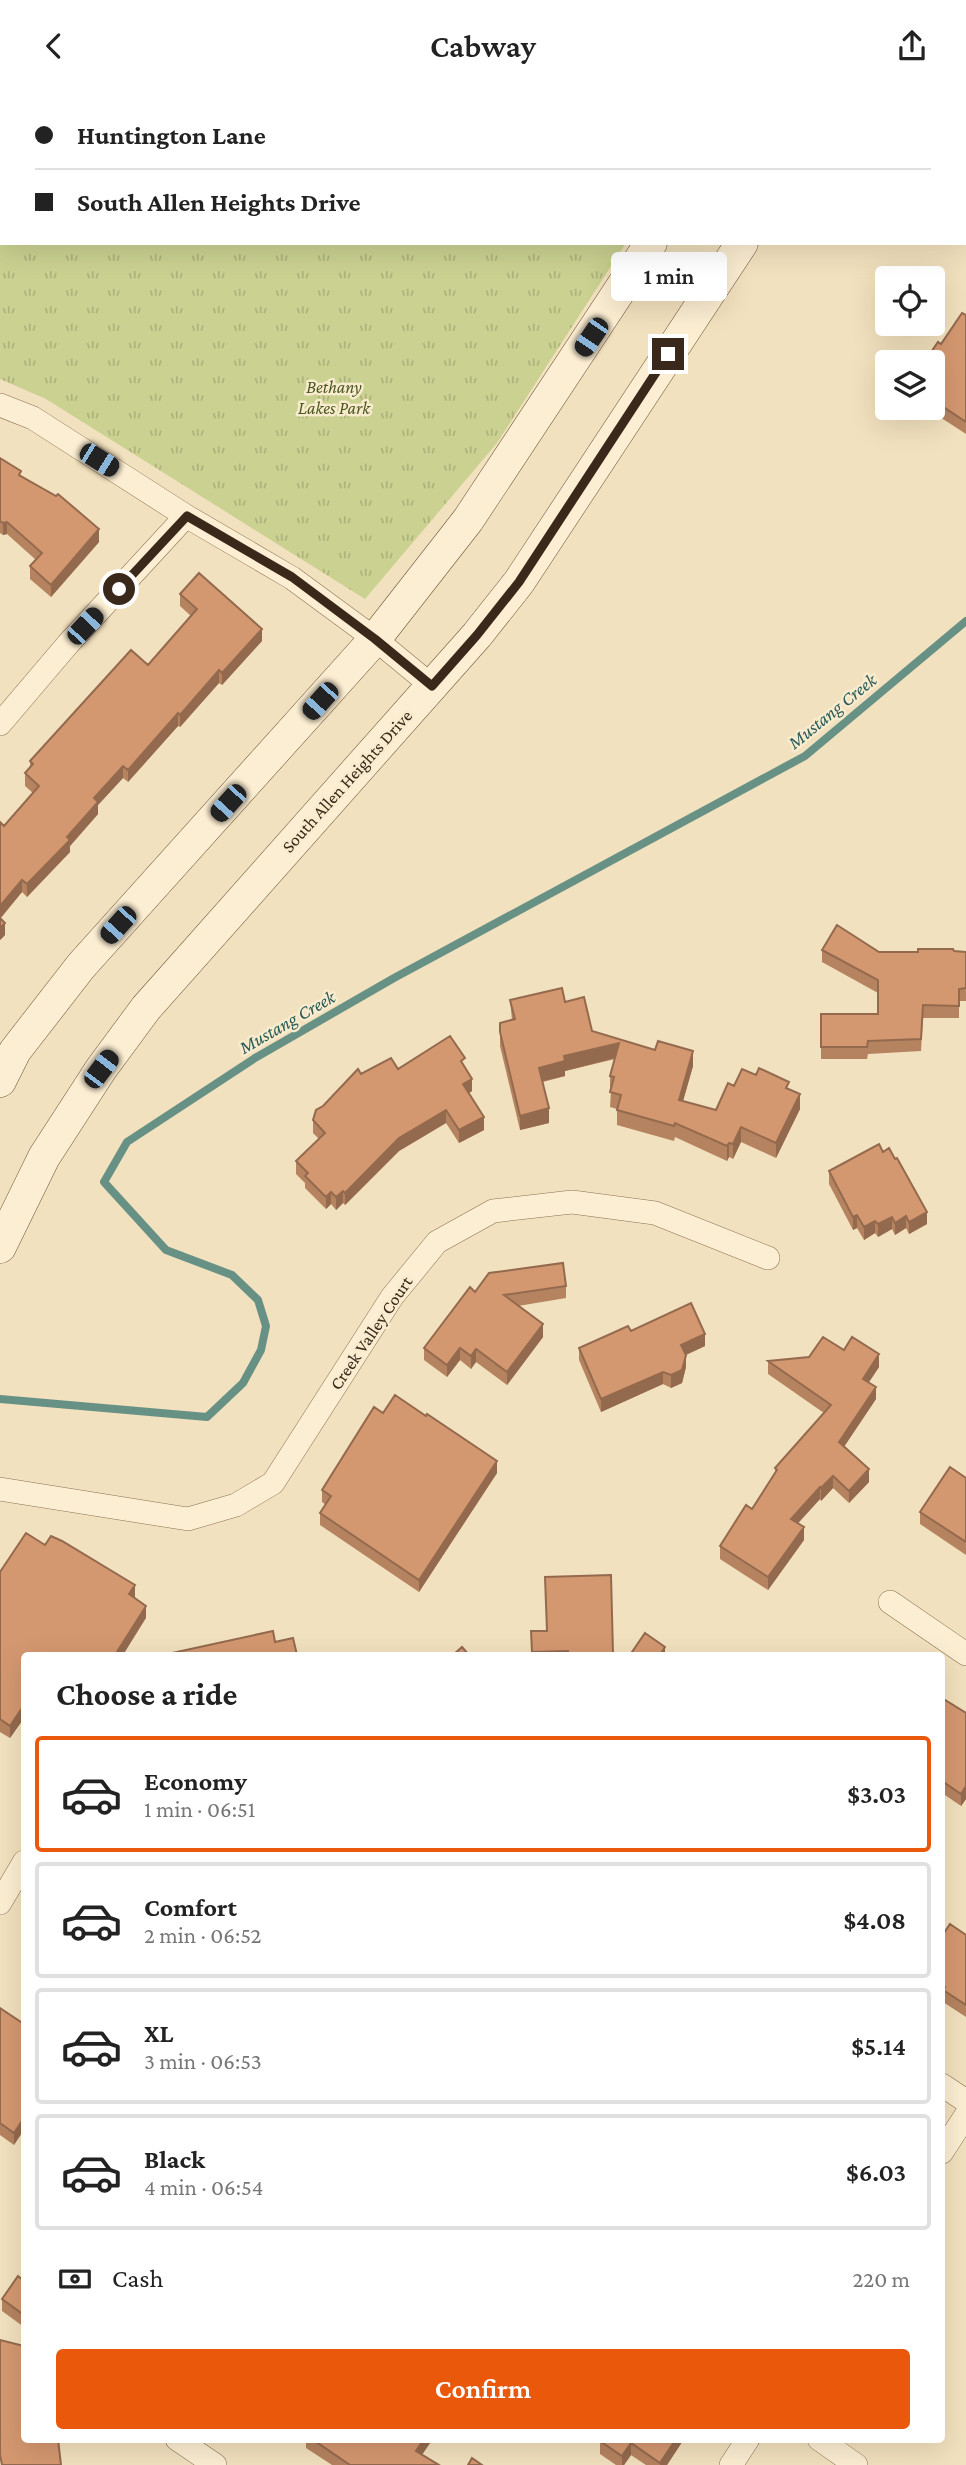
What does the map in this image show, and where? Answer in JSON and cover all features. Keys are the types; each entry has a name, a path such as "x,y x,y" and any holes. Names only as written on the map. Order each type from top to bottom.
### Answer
{"main road":[{"path":"0,1081 15,1051 82,966 375,639 468,520 650,245"},
{"name":"South Allen Heights Drive","path":"0,1247 44,1157 101,1069 146,1008 477,635 519,582 742,245"}],"street":[{"path":"0,405 33,418 187,516 292,577 432,686"},
{"path":"0,724 68,644 187,516"},
{"name":"Creek Valley Court","path":"0,1489 188,1519 236,1505 273,1483 392,1297 437,1242 493,1211 572,1202 655,1213 768,1258"},
{"path":"890,1602 966,1654"},
{"path":"0,1903 21,1867"},
{"path":"945,2087 966,2102"},
{"path":"945,2147 966,2115"},
{"path":"183,2443 215,2465"},
{"path":"731,2465 745,2443"},
{"path":"825,2443 856,2465"}],"green space":[{"name":"Bethany Lakes Park","path":"0,245 625,245 497,443 365,599 46,399 0,379"}],"building":[{"path":"962,313 966,315 966,422 945,408 945,350 932,350 938,342 941,344"},
{"path":"0,458 21,471 19,475 56,496 58,494 99,529 51,585 30,566 42,553 7,522 0,521"},
{"path":"199,573 262,629 222,673 219,670 180,715 178,713 128,770 123,766 94,798 98,802 67,837 70,840 27,884 22,880 0,906 0,822 4,826 39,786 25,773 33,764 30,761 131,650 148,665 197,609 180,594"},
{"path":"837,925 879,952 953,949 966,952 966,988 959,989 959,1006 923,1005 921,1039 868,1041 867,1047 821,1047 821,1014 878,1014 878,980 822,950"},
{"path":"562,988 565,1002 584,997 592,1031 655,1050 658,1041 693,1051 679,1100 716,1110 728,1083 734,1086 742,1069 756,1075 759,1068 789,1082 786,1088 800,1094 776,1143 741,1127 733,1144 729,1143 727,1146 675,1123 674,1126 617,1110 621,1095 610,1092 614,1077 610,1076 619,1043 564,1056 565,1061 539,1068 549,1108 520,1116 500,1023 515,1019 510,1000"},
{"path":"450,1036 465,1058 461,1061 472,1079 463,1084 484,1117 459,1130 446,1110 399,1138 345,1193 343,1191 336,1197 331,1192 326,1197 305,1176 308,1173 296,1161 325,1133 313,1120 316,1110 358,1069 361,1074 391,1058 398,1069"},
{"path":"879,1144 883,1152 889,1148 895,1159 897,1158 927,1212 909,1222 906,1216 895,1223 892,1217 864,1227 857,1215 853,1217 829,1171"},
{"path":"563,1263 566,1286 504,1295 543,1324 507,1372 476,1349 471,1356 460,1348 447,1365 424,1348 470,1287 475,1292 489,1273"},
{"path":"691,1303 705,1334 681,1345 686,1355 682,1370 671,1375 663,1372 601,1399 579,1348 628,1326 631,1331"},
{"path":"823,1337 844,1350 852,1337 879,1354 863,1379 876,1387 839,1442 869,1469 849,1491 833,1476 820,1487 791,1519 804,1527 768,1577 720,1546 746,1505 752,1509 777,1470 775,1468 831,1405 768,1361 809,1357"},
{"path":"395,1395 497,1461 419,1580 320,1513 331,1496 322,1490 374,1407 383,1413"},
{"path":"950,1467 966,1478 966,1542 920,1512"},
{"path":"26,1533 45,1545 51,1536 135,1585 129,1594 146,1606 117,1652 21,1652 21,1710 10,1726 0,1719 0,1572"},
{"path":"611,1575 613,1652 532,1652 531,1631 547,1631 545,1577"},
{"path":"273,1631 275,1642 293,1638 296,1652 177,1652"},
{"path":"645,1633 665,1647 662,1652 632,1652"},
{"path":"945,1700 966,1713 966,1786 961,1794 945,1783"},
{"path":"950,1924 966,1935 966,2005 945,1991 945,1932"},
{"path":"0,2008 21,2022 21,2122 14,2133 0,2123"},
{"path":"18,2276 21,2278 21,2313 2,2299"},
{"path":"0,2340 21,2345 21,2443 58,2443 61,2465 2,2465"},
{"path":"318,2443 421,2443 416,2451 439,2465 350,2465"},
{"path":"603,2443 631,2443 622,2456"},
{"path":"631,2443 673,2443 660,2463"},
{"path":"472,2458 482,2465 468,2465"}],"waterway":[{"name":"Mustang Creek","path":"0,1399 207,1417 243,1383 261,1350 266,1326 258,1300 232,1275 166,1250 104,1182 127,1142 255,1058 394,978 805,756 966,621"}],"route":[{"path":"119,589 187,516 292,577 432,686 519,582 668,354"}]}
